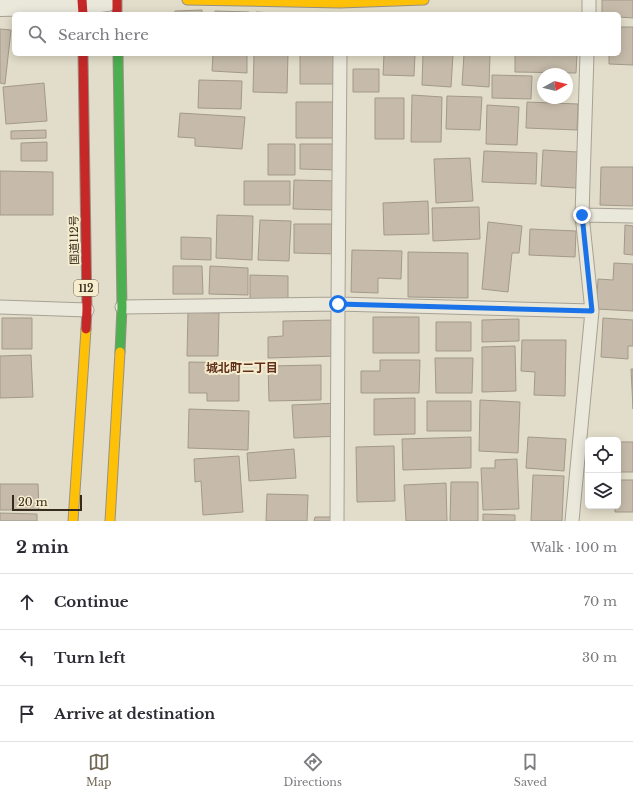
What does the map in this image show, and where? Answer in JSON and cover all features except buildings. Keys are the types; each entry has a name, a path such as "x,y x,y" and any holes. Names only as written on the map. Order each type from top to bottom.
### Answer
{"main road":[{"path":"117,0 117,12"},
{"path":"187,0 340,8 424,0"},
{"name":"国道112号","path":"73,521 87,310 83,56"},
{"path":"110,521 122,307 118,56"}],"street":[{"path":"0,5 83,6 107,0"}],"lane":[{"path":"589,0 589,12"},
{"path":"337,521 340,56"},
{"path":"572,521 592,311 582,215 588,56"},
{"path":"582,215 633,216"},
{"path":"122,307 338,304 592,311"},
{"path":"0,308 87,310"}],"traffic: fast":[{"path":"118,56 122,307 120,352"}],"traffic: slow":[{"path":"187,0 340,3 424,0"},
{"path":"73,521 86,329"},
{"path":"110,521 120,352"}],"traffic: jam":[{"path":"82,0 83,12"},
{"path":"117,0 117,12"},
{"path":"83,56 87,310 86,329"}],"district":[{"name":"城北町二丁目","path":"242,368"}],"route":[{"path":"338,304 592,311 582,215"}]}
